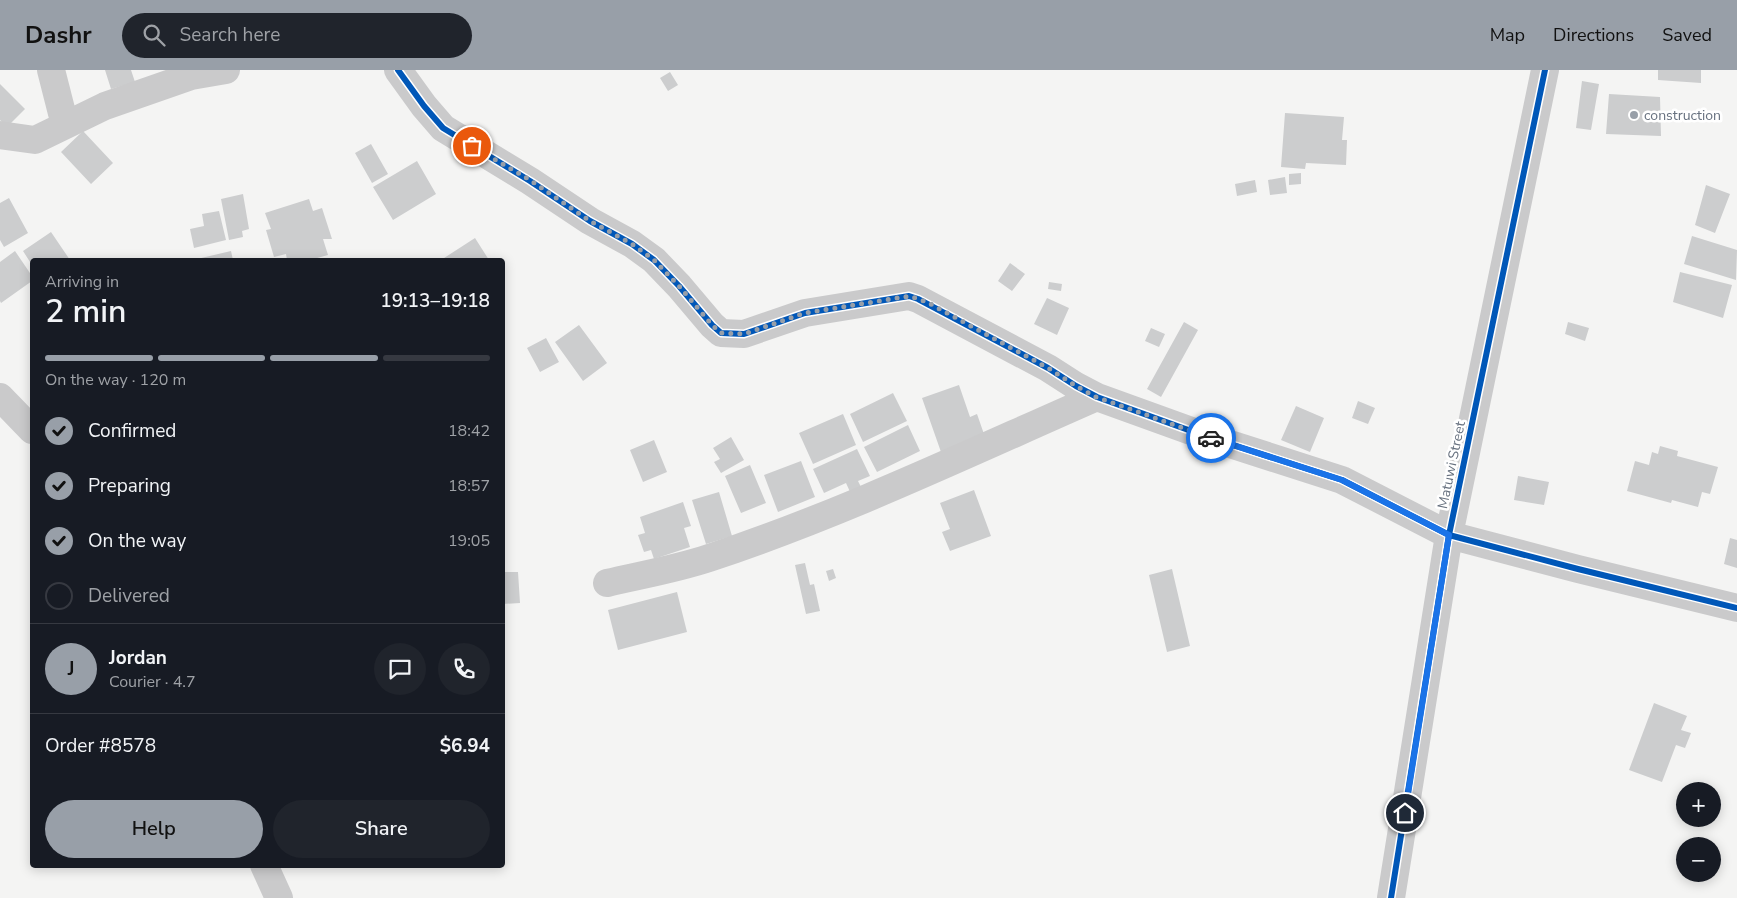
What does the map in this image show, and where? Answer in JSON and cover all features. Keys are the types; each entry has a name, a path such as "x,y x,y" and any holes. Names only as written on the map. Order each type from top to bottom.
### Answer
{"street":[{"path":"51,70 65,125"},
{"path":"0,135 36,140 105,106 191,76 226,70"},
{"path":"398,70 424,106 443,128 530,180 590,221 632,244 654,260 721,333 744,334 805,313 910,296 927,302 1048,368 1096,397 1205,436 1342,480 1449,535 1737,608"},
{"name":"Matuwi Street","path":"1391,898 1449,535 1546,70"},
{"path":"0,397 30,428"},
{"path":"607,583 707,559 779,533 932,470 1096,397"},
{"path":"265,868 279,898"}],"building":[{"path":"105,70 131,70 135,82 111,89"},
{"name":"construction","path":"1658,70 1701,70 1701,83 1658,80"},
{"path":"670,72 678,85 668,91 660,78"},
{"path":"1582,81 1599,84 1591,130 1576,128"},
{"path":"0,84 25,109 7,127 0,120"},
{"name":"construction","path":"1609,94 1660,97 1661,136 1606,134"},
{"path":"1285,113 1344,117 1342,140 1347,140 1346,165 1306,163 1305,169 1281,167"},
{"path":"83,131 113,163 91,184 61,152"},
{"path":"371,144 388,174 372,183 355,153"},
{"path":"417,161 436,194 393,220 373,187"},
{"path":"1301,173 1301,184 1289,185 1289,174"},
{"path":"1285,177 1287,193 1270,195 1268,180"},
{"path":"1255,180 1257,192 1237,196 1235,184"},
{"path":"1706,185 1730,194 1715,233 1695,225"},
{"path":"243,194 249,229 242,231 243,237 229,240 221,199"},
{"path":"9,198 28,233 4,247 0,240 0,203"},
{"path":"309,199 313,211 322,208 332,239 323,239 328,255 317,258 287,258 286,254 274,257 266,230 271,229 265,213"},
{"path":"219,211 226,240 194,248 190,229 204,226 202,214"},
{"path":"51,232 69,258 30,258 30,262 23,251"},
{"path":"1692,236 1737,250 1736,280 1684,264"},
{"path":"475,238 488,258 444,258"},
{"path":"15,251 30,273 30,282 1,303 0,301 0,262"},
{"path":"231,251 233,258 201,258"},
{"path":"1010,263 1025,274 1012,291 998,281"},
{"path":"1680,272 1732,285 1723,318 1673,302"},
{"path":"1049,282 1062,284 1061,291 1048,289"},
{"path":"1047,298 1069,308 1057,335 1034,324"},
{"path":"1184,322 1198,330 1161,397 1147,389"},
{"path":"1568,322 1589,328 1585,341 1565,334"},
{"path":"579,325 607,363 583,381 555,342"},
{"path":"1151,328 1165,334 1159,347 1145,341"},
{"path":"546,338 559,362 540,372 527,348"},
{"path":"959,385 970,417 977,414 985,437 941,452 922,398"},
{"path":"893,393 907,421 863,442 850,414"},
{"path":"1358,401 1375,408 1368,424 1352,418"},
{"path":"1296,406 1324,418 1310,452 1281,440"},
{"path":"843,414 856,445 813,464 799,433"},
{"path":"908,425 920,451 877,472 864,447"},
{"path":"731,437 744,460 721,473 714,462 720,459 713,448"},
{"path":"654,440 667,472 643,482 630,450"},
{"path":"1660,446 1678,451 1677,456 1718,467 1710,494 1702,492 1698,507 1672,500 1671,503 1627,491 1635,461 1649,465 1652,452 1658,454"},
{"path":"857,449 870,476 858,481 862,489 851,494 846,483 824,493 813,469"},
{"path":"801,461 815,497 778,512 764,475"},
{"path":"750,465 766,503 741,513 725,476"},
{"path":"1518,476 1549,482 1544,505 1514,500"},
{"path":"974,490 991,536 950,551 942,532 950,529 940,503"},
{"path":"719,492 732,536 706,544 692,500"},
{"path":"683,502 691,526 684,528 690,547 654,559 651,550 644,552 638,535 645,533 640,517"},
{"path":"1730,538 1737,540 1737,568 1724,564"},
{"path":"805,563 810,585 814,584 820,611 806,614 795,565"},
{"path":"833,569 836,578 829,581 826,571"},
{"path":"1172,569 1190,646 1167,652 1149,575"},
{"path":"505,572 518,572 520,603 505,604"},
{"path":"677,592 687,632 618,650 608,610"},
{"path":"1654,703 1687,716 1681,730 1691,733 1685,748 1676,745 1662,782 1629,770"}],"cycle path":[{"path":"398,70 424,106 443,128 530,181 590,221 632,244 654,260 721,333 744,334 805,313 909,296 1048,368 1097,397 1205,436 1342,480 1449,535 1737,608"},
{"path":"1391,898 1449,535 1545,70"}],"way so far":[{"path":"472,146 530,180 590,221 632,244 654,260 721,333 744,334 805,313 910,296 927,302 1048,368 1096,397 1211,438"}],"place":[{"name":"construction","path":"1634,115"}],"route":[{"path":"1211,438 1342,480 1449,535 1405,813"}]}
